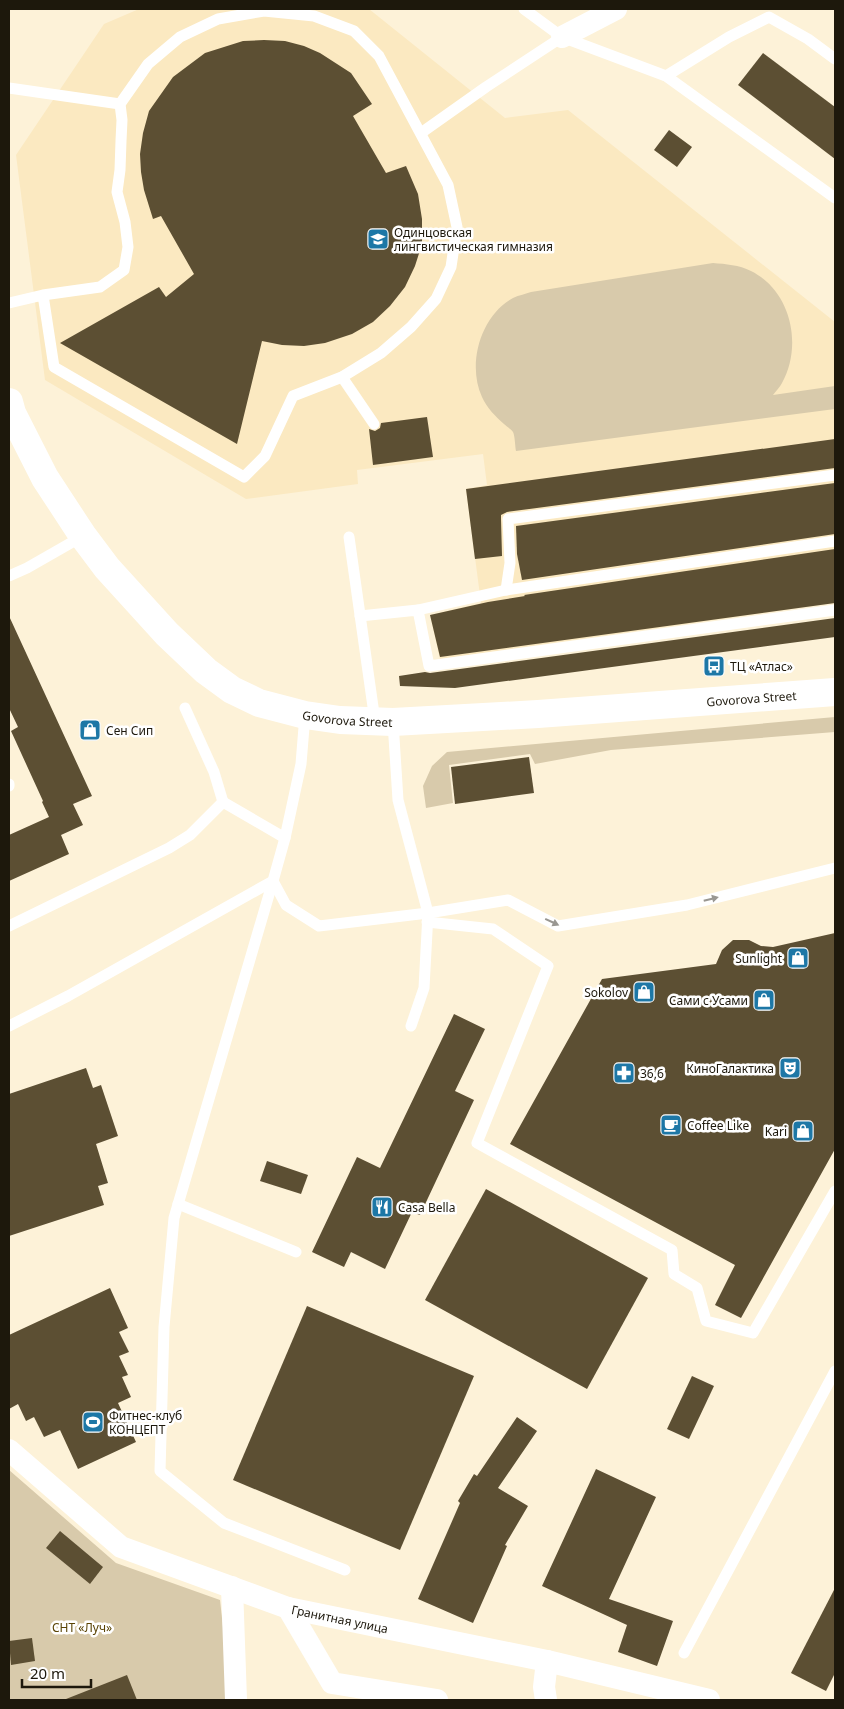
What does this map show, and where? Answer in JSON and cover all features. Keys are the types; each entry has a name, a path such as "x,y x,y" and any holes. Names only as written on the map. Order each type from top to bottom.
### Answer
{"main road":[{"name":"Govorova Street","path":"9,402 12,413 45,478 83,536 107,568 168,634 206,671 232,690 259,703 305,715 340,720 384,722 538,714 835,692"}],"street":[{"path":"562,36 616,9"},
{"name":"Гранитная улица","path":"9,1450 121,1547 288,1608 547,1661 709,1700"},
{"path":"232,1587 236,1700"},
{"path":"288,1608 332,1692 437,1700"},
{"path":"546,1700 544,1687 547,1661"}],"lane":[{"path":"524,9 562,36 666,76 835,198"},
{"path":"9,303 43,295 100,287 124,270 128,247 125,222 117,192 122,120 120,104 148,64 180,37 218,19 264,11 314,16 354,31 380,56 448,185 457,227 451,267 436,299 411,328 381,352 342,377 293,396 265,456 244,478 54,367 43,295"},
{"path":"666,76 729,37 769,17 808,39 835,59"},
{"path":"421,133 562,36"},
{"path":"9,88 120,104"},
{"path":"342,377 374,424"},
{"path":"506,590 510,563 508,519 835,475"},
{"path":"9,576 27,568 83,536"},
{"path":"349,537 360,616 384,722 398,800 427,918 424,988 411,1026"},
{"path":"360,616 418,610 506,590 835,541"},
{"path":"418,610 429,666 835,610"},
{"path":"185,708 214,772 223,802 285,838"},
{"path":"305,715 301,764 285,838 174,1218 164,1327 160,1471 224,1523 346,1570"},
{"path":"9,926 169,848 190,835 223,802"},
{"path":"272,881 286,905 319,926 427,918 508,900 558,926 687,904 835,868"},
{"path":"9,1026 68,996 272,881"},
{"path":"427,918 493,929 548,966 477,1143 672,1250 674,1274 697,1288 706,1321 753,1333 835,1191"},
{"path":"178,1204 296,1252"},
{"path":"684,1653 835,1371"}],"shaded area":[{"name":"Одинцовская лингвистическая гимназия","path":"139,9 369,9 505,118 568,110 835,322 835,603 440,659 430,615 481,603 466,489 487,485 483,454 357,470 358,484 246,499 45,380 16,155 104,24"}],"green space":[{"path":"713,263 728,264 751,271 765,280 784,305 792,336 792,352 782,383 773,395 835,386 835,409 516,451 513,432 492,412 482,397 476,371 480,342 485,329 492,317 502,306 513,298 531,292"},
{"path":"835,717 835,732 611,750 535,764 530,754 449,765 453,803 426,808 423,786 432,766 447,752"},
{"name":"СНТ «Луч»","path":"9,1470 116,1563 220,1600 231,1700 9,1700"}],"building":[{"path":"243,41 285,41 304,46 320,53 351,73 372,104 353,116 386,173 406,166 418,194 422,219 422,244 415,266 405,287 390,306 373,322 352,334 325,343 304,346 282,345 262,341 237,444 60,343 159,287 166,297 194,274 161,216 153,219 144,190 140,154 149,111 173,77 205,53"},
{"path":"763,53 835,107 835,159 738,85"},
{"path":"669,130 692,147 677,167 654,150"},
{"path":"427,417 433,457 373,465 369,429 375,431 380,428 381,423"},
{"path":"835,439 835,468 507,512 501,515 502,556 475,559 466,489"},
{"path":"835,483 835,534 522,580 517,554 516,526"},
{"path":"835,549 835,603 440,657 430,615 524,595"},
{"path":"9,616 92,796 73,804 83,825 61,835 69,854 9,881 9,835 49,817 11,731 18,727 9,708"},
{"path":"835,618 835,637 455,688 400,686 399,676"},
{"path":"529,757 534,793 455,804 451,767"},
{"path":"835,933 835,1149 741,1318 715,1305 735,1265 510,1144 602,979 716,964 722,950 733,940 749,940 761,946 773,947"},
{"path":"454,1014 485,1029 455,1091 474,1100 420,1215 412,1212 385,1269 351,1252 344,1267 312,1252 357,1157 380,1168"},
{"path":"86,1068 93,1088 101,1085 118,1136 96,1144 108,1183 98,1186 104,1205 9,1236 9,1094"},
{"path":"267,1161 308,1175 301,1194 260,1181"},
{"path":"486,1189 648,1278 587,1389 425,1300"},
{"path":"110,1288 128,1328 119,1332 129,1352 119,1356 128,1375 122,1377 131,1397 118,1403 136,1442 78,1469 60,1430 44,1437 34,1417 26,1421 18,1404 9,1409 9,1335"},
{"path":"307,1306 474,1376 400,1550 233,1480"},
{"path":"692,1376 714,1386 689,1439 667,1429"},
{"path":"517,1417 537,1431 498,1488 528,1506 505,1545 507,1546 473,1623 418,1599 460,1503 458,1501 474,1474 477,1476"},
{"path":"596,1469 656,1497 609,1599 673,1621 657,1666 618,1652 627,1625 542,1586"},
{"path":"60,1531 103,1567 90,1584 46,1548"},
{"path":"835,1588 835,1673 826,1691 791,1673"},
{"path":"32,1638 35,1661 11,1665 9,1641"},
{"path":"127,1675 137,1700 66,1699"}],"place":[{"name":"Одинцовская лингвистическая гимназия","path":"378,239"},
{"name":"ТЦ «Атлас»","path":"714,666"},
{"name":"Сен Сип","path":"90,730"},
{"name":"Sunlight","path":"798,958"},
{"name":"Sokolov","path":"644,992"},
{"name":"Сами с Усами","path":"764,1000"},
{"name":"КиноГалактика","path":"790,1068"},
{"name":"36,6","path":"624,1073"},
{"name":"Coffee Like","path":"671,1125"},
{"name":"Kari","path":"803,1131"},
{"name":"Casa Bella","path":"382,1207"},
{"name":"Фитнес-клуб КОНЦЕПТ","path":"93,1422"}]}
